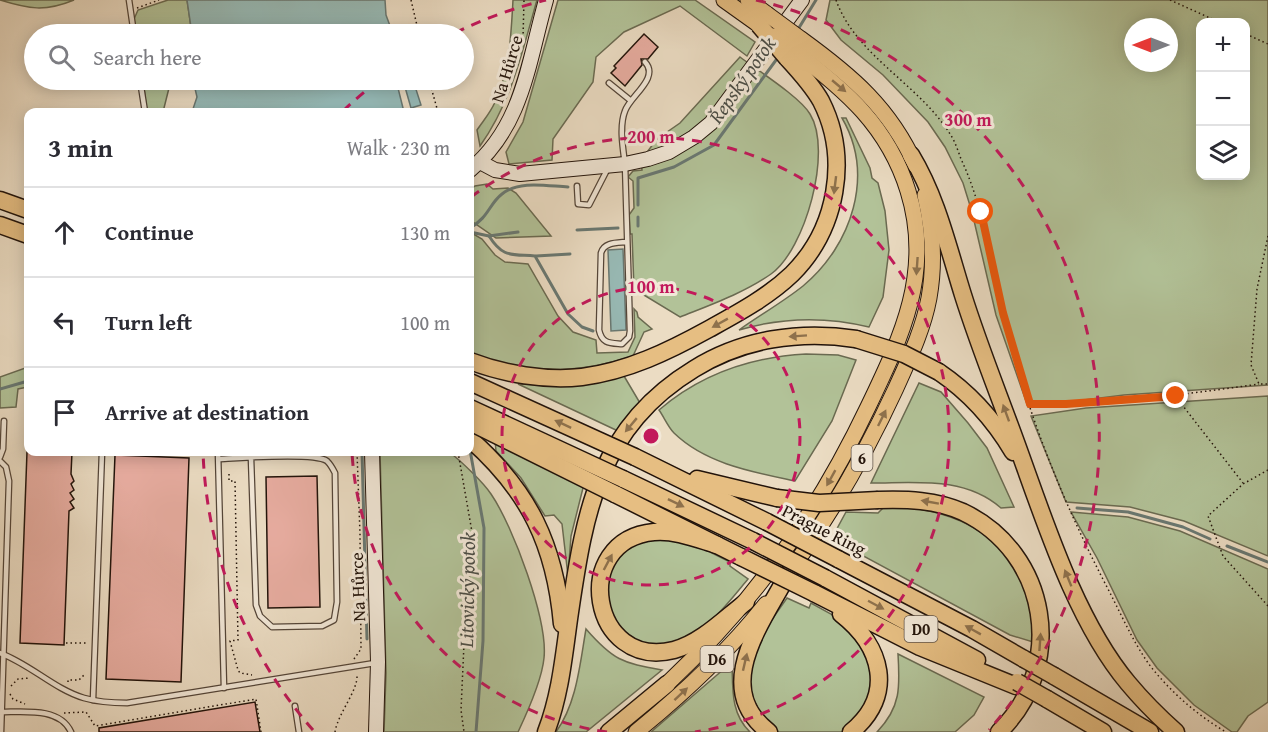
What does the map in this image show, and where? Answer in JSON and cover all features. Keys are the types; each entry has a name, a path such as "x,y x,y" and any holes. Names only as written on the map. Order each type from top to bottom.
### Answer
{"highway":[{"name":"6","path":"723,0 763,20"},
{"name":"6","path":"746,602 807,518 851,441 905,325 914,294 917,268 913,208 904,178 890,148 872,120 855,101 763,20 748,0"},
{"path":"474,363 520,374 555,377 581,377 622,368 666,352 760,299 791,274 809,254 827,219 834,193 837,166 834,140 826,114 794,49 763,20"},
{"name":"6","path":"787,576 820,530 861,459 898,382 922,325 931,286 933,245 925,193 911,155 891,121 865,89 845,71 794,49"},
{"path":"911,155 926,182 939,216 963,296 1040,507 1078,602 1103,648 1128,683 1176,732"},
{"path":"0,200 24,209"},
{"path":"0,225 24,234"},
{"path":"546,732 558,694 583,538 593,495 603,469 615,446 646,406 693,369 723,354 773,339 827,336 856,339 904,354 939,372 961,389 990,418 1015,456 1040,507"},
{"name":"Prague Ring","path":"474,384 635,457 767,522 972,629 1150,732"},
{"name":"D0","path":"474,410 753,541 1047,699 1103,732"},
{"path":"474,424 920,646 1016,684"},
{"path":"474,443 509,479 530,508 538,524 550,555 557,584 564,660"},
{"path":"663,471 777,498 819,503 878,500 925,501 963,512 996,534 1014,554 1028,577 1037,602 1041,643 1037,670 1020,708 999,732"},
{"path":"717,544 662,532 641,534 622,544 608,560 600,581 599,597 605,618 617,635 634,647 655,652 668,651 694,640 746,602"},
{"path":"769,732 758,722 748,705 744,692 743,669 748,648 787,576"},
{"name":"D6","path":"636,732 666,708 717,659 749,625 787,576"},
{"path":"814,593 858,628 868,641 876,660 878,681 873,704 862,722 851,732"},
{"name":"D6","path":"609,732 667,684 711,641 746,602"}],"main road":[{"name":"Na Hůrce","path":"475,166 503,134 518,102 546,0"},
{"path":"475,166 520,174 625,164 669,152 694,137 711,123 802,0"},
{"name":"Na Hůrce","path":"372,456 378,663 377,726"}],"lane":[{"path":"129,0 132,24"},
{"path":"627,242 608,244 602,248 601,253 598,330 600,337 609,344 622,344 629,337 627,242 625,164 622,145 624,113 630,100 645,84 649,74 650,69 645,62"},
{"path":"609,83 630,100"},
{"path":"142,90 144,108"},
{"path":"577,186 578,204 589,205 610,166"},
{"path":"1,732 3,576 9,481 6,467 0,459 3,449 4,422"},
{"path":"93,700 102,456"},
{"path":"219,456 224,688"},
{"path":"219,459 251,458 315,457 327,461 335,472 338,602 334,620 322,626 272,627 260,616 256,605 251,458"},
{"path":"0,493 8,493"},
{"path":"0,529 7,529"},
{"path":"1,653 18,660 61,688 93,700 127,703 378,663"},
{"path":"295,706 299,732"},
{"path":"1,712 45,713 58,718 71,732"}],"path":[{"path":"130,10 159,0"},
{"path":"411,0 417,24"},
{"path":"836,0 851,27 870,50 920,97 950,134 970,178 981,212 1003,313 1030,404 1054,474 1086,547 1149,664 1173,693 1210,723 1226,732"},
{"path":"1170,0 1211,18"},
{"path":"1250,36 1268,44"},
{"path":"432,90 437,108"},
{"path":"1258,384 1251,364 1257,289 1268,236"},
{"path":"1030,404 1066,404 1176,396 1268,384"},
{"path":"1176,396 1244,484"},
{"path":"352,660 361,649 357,456"},
{"path":"459,456 472,532 461,710 464,732"},
{"path":"1268,470 1244,484 1208,516 1223,556 1268,606"},
{"path":"335,732 337,719 358,682 357,674"}],"green space":[{"path":"0,0 74,0 37,8"},
{"path":"168,0 187,0 191,24 135,24 134,19 138,10"},
{"path":"513,0 537,0 508,94 480,146 477,130 493,106 507,65"},
{"path":"558,0 695,0 755,42 747,56 680,6 624,32 596,57 593,82 553,139 552,160 509,164 506,152 523,122"},
{"path":"830,0 1268,0 1268,385 1124,395 1028,407 996,315 963,183 945,147 928,122 883,75 841,40 826,20"},
{"path":"740,57 788,92 810,114 816,131 818,151 817,175 812,199 795,244 783,262 771,274 738,293 680,317 634,289 629,215 634,208 633,181 628,177 633,171 642,170 641,160 657,139 680,123"},
{"path":"144,90 168,90 164,108 146,108"},
{"path":"842,118 846,118 870,168 872,178 878,183 885,211 889,250 883,297 869,327 836,321 788,320 739,330 803,286 820,269 846,230 857,185 857,163 852,140"},
{"path":"487,184 493,189 508,188 516,193 551,236 496,238 474,223 475,186"},
{"path":"474,234 482,239 495,255 505,262 528,264 558,316 573,332 596,340 597,353 628,352 635,337 634,309 638,317 652,329 644,332 633,356 605,364 545,370 474,355"},
{"path":"806,354 838,355 856,360 832,421 795,481 731,465 700,452 674,433 659,410 675,397 709,377 766,359"},
{"path":"24,368 24,388 18,389 16,407 0,408 0,377"},
{"path":"624,376 640,403 618,431 518,384 565,386"},
{"path":"919,383 941,392 968,423 987,448 1014,507 1001,508 987,498 955,486 922,482 871,483"},
{"path":"1268,396 1268,556 1184,521 1130,507 1066,502 1031,416 1086,408"},
{"path":"495,440 584,484 571,536 568,576 562,524 554,515 545,516 521,478 496,451"},
{"path":"380,456 454,456 491,494 518,550 535,598 544,641 544,658 540,676 518,732 384,732 386,673"},
{"path":"885,506 911,508 958,520 978,531 996,545 1011,562 1022,584 1031,614 1033,642 1010,635 854,551 855,548 833,536 846,512 878,513"},
{"path":"1071,512 1128,517 1180,531 1268,569 1268,702 1248,716 1237,732 1232,732 1194,705 1157,668 1137,640 1097,558"},
{"path":"658,536 700,547 730,562 730,566 748,579 703,628 675,643 659,646 639,643 615,626 604,581 623,549"},
{"path":"787,598 809,608 811,603 831,614 858,636 873,671 869,700 848,728 842,732 778,732 764,721 748,687 754,645"},
{"path":"586,629 611,654 627,662 662,670 586,732 556,732 573,696"},
{"path":"898,654 984,697 974,715 955,732 877,732 895,705 899,687"},
{"path":"732,662 736,708 739,717 750,732 651,732"}],"water":[{"path":"187,0 385,0 389,24 191,24"},
{"path":"195,90 398,90 403,108 193,108 197,97"},
{"path":"406,90 416,90 421,105 411,108"},
{"path":"623,249 626,330 611,331 608,250"}],"building":[{"path":"644,34 658,47 648,59 641,59 642,65 625,86 611,73 616,68 614,66"},
{"path":"27,456 72,456 71,474 74,481 71,484 74,490 70,493 74,499 70,502 74,508 69,511 64,645 20,643"},
{"path":"115,456 189,458 181,682 106,679"},
{"path":"317,476 320,607 268,608 266,477"},
{"path":"255,702 260,732 99,732 99,728"}],"waterway":[{"name":"Řepský potok","path":"797,31 816,0"},
{"name":"Řepský potok","path":"638,205 638,178 674,167 714,145 779,56"},
{"path":"474,225 498,198 509,190 525,185 568,187"},
{"name":"Řepský potok","path":"638,217 638,226"},
{"name":"Řepský potok","path":"577,230 618,228"},
{"name":"Řepský potok","path":"474,233 489,236 518,232"},
{"path":"489,236 499,248 508,254 535,256 568,314 582,327 593,331"},
{"path":"536,256 570,254"},
{"path":"0,389 24,382"},
{"path":"362,456 367,639"},
{"name":"Litovický potok","path":"471,456 484,528 483,641 476,732"},
{"path":"1077,508 1128,512 1183,527 1210,539"},
{"path":"1227,546 1268,562"}],"route":[{"path":"981,212 1003,313 1022,384 1030,404 1066,404 1176,396"}]}
